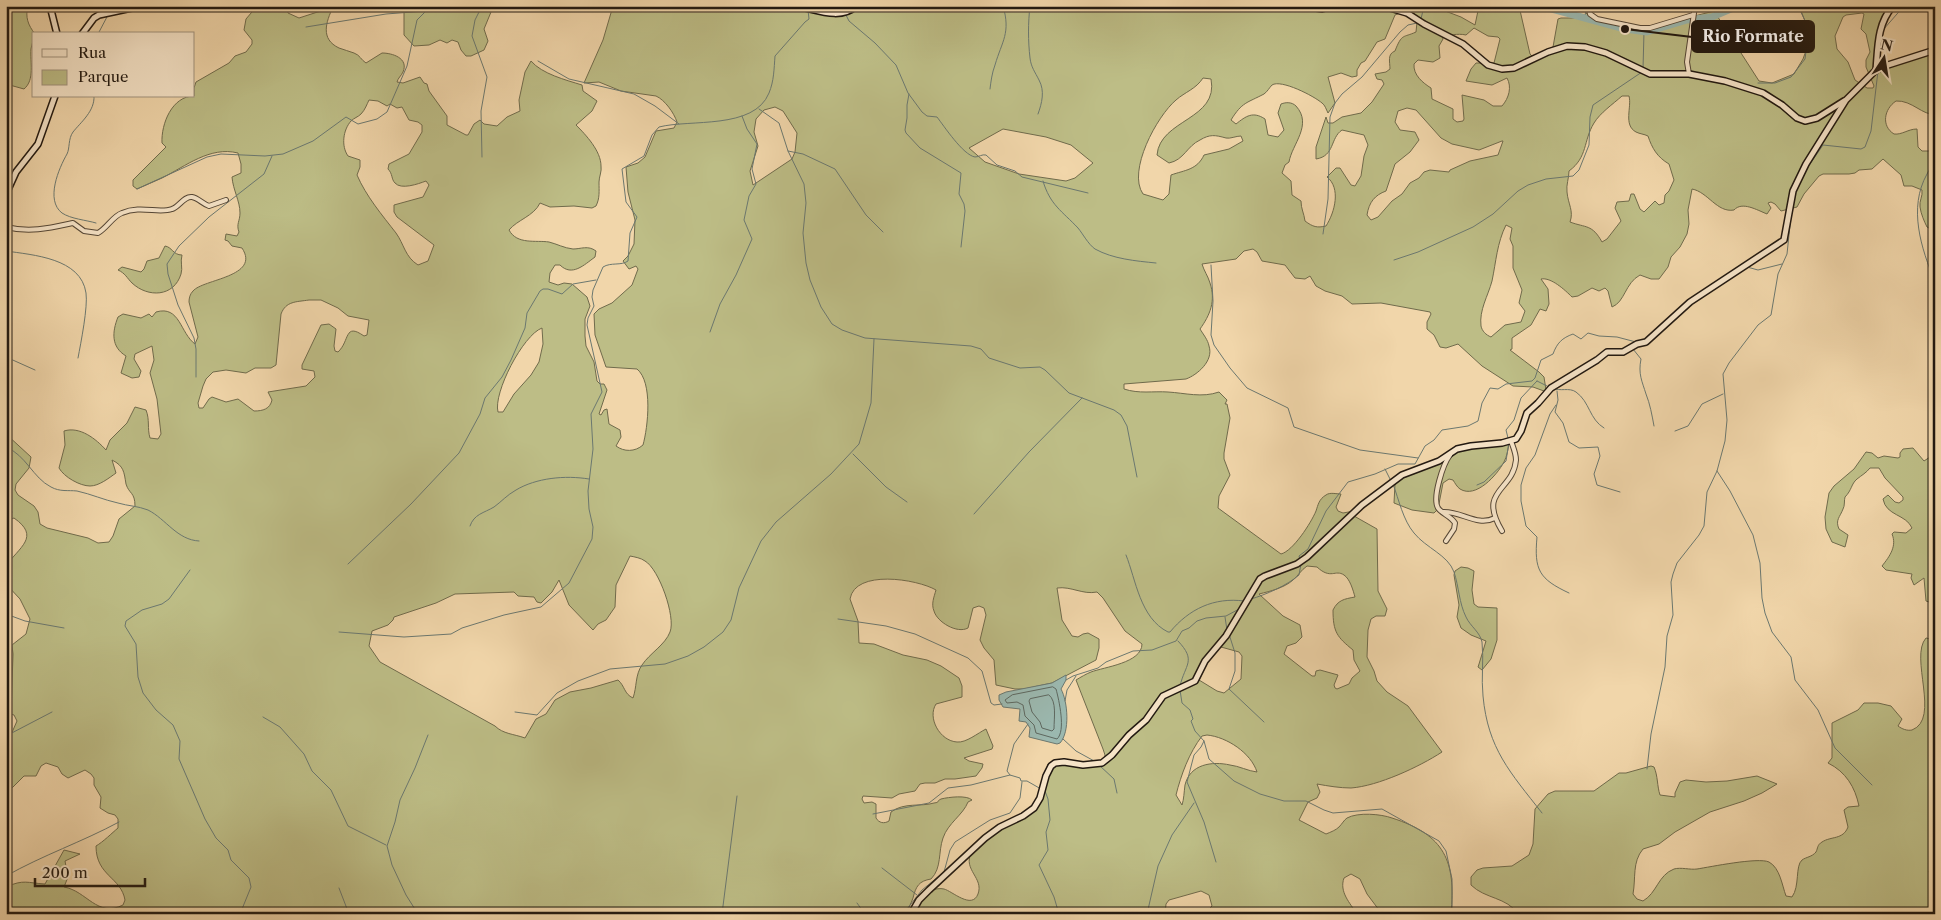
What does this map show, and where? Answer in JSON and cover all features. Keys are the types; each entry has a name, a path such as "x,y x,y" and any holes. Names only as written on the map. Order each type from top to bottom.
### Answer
{"street":[{"path":"50,6 56,32"},
{"path":"84,32 94,18 99,15 141,6"},
{"path":"796,6 838,14 846,13 856,6"},
{"path":"1131,6 1150,6"},
{"path":"1305,6 1322,9 1332,6"},
{"path":"1383,6 1407,13 1463,44 1488,65 1502,69 1514,68 1548,52 1567,46 1585,47 1606,53 1650,74 1690,74 1725,80 1763,93 1782,104 1797,118 1805,121 1817,118 1846,100"},
{"path":"1588,6 1590,14 1597,19 1640,28 1650,28 1693,15"},
{"path":"1690,74 1687,62 1695,6"},
{"path":"1876,70 1879,31 1887,13 1893,6"},
{"path":"911,914 919,900 985,838 1000,827 1023,816 1034,808 1039,801 1046,776 1055,763 1064,762 1083,765 1102,762 1112,755 1129,735 1146,720 1163,696 1195,681 1205,661 1226,636 1260,579 1297,564 1307,557 1362,505 1402,475 1439,461 1452,451 1516,439 1527,413 1550,388 1597,360 1606,352 1623,352 1637,344 1646,342 1690,302 1784,240 1793,191 1806,164 1846,100 1876,70 1935,50"},
{"path":"6,194 16,172 38,144 54,98"},
{"path":"6,227 21,230 41,230 73,223 84,231 98,233 118,215 130,210 140,208 174,209 190,197 209,206 226,200"},
{"path":"1502,531 1493,507 1494,500 1515,463 1516,454 1511,441"},
{"path":"1446,541 1454,529 1455,523 1437,505 1442,469 1452,451"},
{"path":"1443,512 1463,514 1481,522 1496,518"}],"green space":[{"path":"6,6 28,6 28,21 34,32 32,32 30,81 24,89 6,84"},
{"path":"257,6 287,6 288,13 299,18 333,7 328,18 326,30 329,40 333,44 356,54 366,63 382,53 398,57 404,63 404,67 397,82 403,83 420,77 427,84 429,91 447,116 447,125 466,135 468,135 474,124 480,120 484,124 497,126 507,117 520,111 519,100 525,72 531,61 541,70 582,85 583,91 597,101 592,111 576,125 592,144 600,160 599,194 596,206 592,208 574,206 550,207 540,203 530,215 516,223 509,230 512,235 522,240 549,242 573,249 590,248 596,251 595,257 573,270 555,265 550,273 549,282 558,285 564,283 572,284 587,297 590,306 585,319 586,346 594,362 597,381 600,384 604,384 607,390 599,414 601,415 607,409 609,424 620,430 621,437 616,446 626,450 637,449 643,445 648,416 645,384 642,375 637,369 606,367 595,335 594,314 599,309 612,303 632,285 638,269 636,266 629,269 623,261 634,244 635,220 628,192 626,167 638,163 645,157 656,131 674,128 677,122 669,107 656,96 621,91 599,82 584,83 603,40 613,6 1432,6 1461,17 1475,25 1479,6 1519,6 1530,54 1533,57 1553,47 1558,19 1561,18 1581,18 1587,13 1594,19 1648,28 1714,11 1759,81 1772,83 1794,74 1807,48 1809,31 1799,6 1894,6 1883,19 1877,65 1880,69 1935,51 1935,114 1926,113 1902,101 1896,101 1889,108 1886,122 1887,127 1894,134 1917,129 1918,147 1922,151 1929,151 1935,140 1935,231 1927,227 1922,215 1920,205 1922,190 1912,186 1904,186 1901,175 1883,159 1872,169 1859,170 1849,174 1823,174 1819,176 1804,194 1797,207 1781,211 1771,202 1768,203 1771,208 1767,214 1745,206 1728,210 1692,189 1688,210 1689,224 1687,234 1680,247 1671,257 1668,267 1659,279 1651,279 1640,275 1635,278 1616,305 1612,307 1608,291 1605,288 1599,291 1592,288 1578,296 1572,297 1553,282 1541,279 1548,289 1549,304 1546,311 1540,309 1531,325 1512,338 1512,349 1510,350 1544,377 1546,390 1544,391 1533,387 1513,386 1482,366 1458,344 1446,348 1440,347 1434,335 1427,329 1430,312 1381,303 1352,304 1342,296 1316,286 1310,276 1305,279 1295,278 1285,265 1262,261 1253,249 1244,251 1236,259 1202,264 1212,290 1211,308 1200,329 1207,339 1210,352 1204,367 1186,379 1124,384 1124,389 1141,392 1200,395 1219,392 1227,400 1225,404 1227,404 1230,418 1224,459 1230,475 1219,496 1218,508 1281,554 1291,548 1301,536 1314,516 1320,500 1329,494 1341,494 1336,507 1338,511 1343,513 1354,511 1354,516 1377,529 1378,591 1387,609 1385,616 1376,616 1371,619 1368,630 1367,657 1377,681 1387,692 1408,706 1442,752 1422,764 1373,784 1351,788 1317,784 1320,792 1317,798 1308,802 1299,820 1326,834 1339,827 1346,819 1352,816 1363,814 1382,815 1410,825 1424,833 1443,852 1449,865 1452,895 1451,914 1382,914 1367,894 1360,879 1351,874 1344,878 1343,888 1346,897 1357,914 1189,914 1208,910 1212,906 1209,895 1201,891 1169,900 1166,904 1165,914 915,914 919,903 932,890 944,889 967,900 975,898 979,888 971,869 969,859 971,853 996,828 1030,811 1041,792 1048,764 1094,763 1104,760 1103,749 1076,680 1091,672 1129,660 1136,656 1142,644 1125,631 1097,592 1057,588 1062,620 1072,636 1078,637 1088,633 1099,639 1096,660 1052,683 1024,689 996,685 994,660 980,640 986,615 984,608 979,606 973,608 968,628 953,628 943,623 934,611 933,603 936,590 902,580 888,579 863,583 854,590 850,599 858,621 859,643 874,644 903,655 927,660 941,666 959,678 962,686 962,697 936,704 933,716 937,728 945,738 957,742 968,739 986,729 993,746 992,749 964,758 983,764 976,776 920,784 915,791 899,794 892,798 863,796 864,803 872,802 876,804 876,818 883,823 889,821 891,812 901,807 929,804 953,797 966,797 972,800 968,802 945,833 941,843 937,870 931,879 924,881 917,887 907,914 6,914 6,887 22,882 45,884 64,850 80,854 65,861 68,877 64,887 72,889 99,906 106,908 123,905 125,900 123,892 104,870 97,856 96,846 118,828 118,819 115,815 100,808 101,797 94,785 94,778 91,774 85,770 68,778 62,774 58,767 46,763 41,766 36,776 24,776 9,791 6,791 6,746 17,721 14,715 11,714 12,645 26,634 30,619 20,599 6,584 6,566 27,537 22,525 14,518 6,521 6,434 31,457 29,468 16,484 15,490 18,495 34,506 38,512 40,524 47,528 88,538 98,543 109,542 119,519 135,506 134,498 126,484 123,470 112,460 116,473 93,486 86,486 68,478 59,468 65,445 64,431 76,430 87,434 106,450 110,440 127,423 135,407 146,410 150,438 158,439 161,434 157,399 150,373 154,360 152,346 135,354 134,359 141,371 139,377 132,378 121,373 126,356 115,344 114,334 118,317 123,314 141,318 149,314 152,317 156,312 164,311 170,313 175,316 195,344 198,337 189,302 191,293 199,287 228,276 244,265 246,258 242,248 232,246 225,240 226,234 237,236 239,232 240,209 232,177 241,173 238,153 218,152 198,158 162,178 137,189 133,186 133,180 166,147 162,143 163,128 169,112 174,106 184,98 195,98 196,82 229,63 235,56 246,52 252,44 252,40 244,30 246,19","holes":["1400,13 1417,22 1416,32 1401,39 1395,51 1392,52 1390,69 1386,72 1375,74 1377,79 1382,80 1384,84 1372,102 1361,113 1342,117 1333,123 1328,123 1326,117 1316,147 1316,159 1329,151 1338,133 1342,130 1364,135 1368,145 1361,176 1355,186 1351,185 1340,168 1336,168 1327,177 1334,187 1334,207 1326,226 1313,226 1305,221 1301,201 1292,195 1291,181 1282,173 1285,165 1289,162 1302,127 1301,113 1296,106 1289,103 1281,104 1278,113 1284,130 1278,137 1268,135 1265,119 1257,115 1250,116 1236,124 1231,120 1242,106 1264,94 1272,85 1276,84 1290,86 1312,96 1323,104 1328,113 1335,103 1328,77 1341,73 1352,77 1357,76 1357,70 1361,63 1365,61 1377,42 1385,39 1395,15","1864,14 1861,29 1866,34 1870,52 1866,60 1866,67 1874,86 1873,88 1867,88 1855,80 1848,62 1837,49 1835,36 1843,17 1846,15","1474,28 1488,36 1500,39 1494,63 1476,63 1466,81 1492,85 1507,78 1509,89 1508,96 1502,106 1493,106 1484,100 1462,95 1464,119 1457,122 1453,119 1453,109 1432,99 1431,88 1417,75 1414,64 1418,60 1433,62 1440,58 1439,46 1443,39 1442,35 1466,35","1203,78 1211,79 1211,93 1206,103 1198,112 1168,134 1161,143 1157,155 1169,163 1178,159 1196,143 1210,136 1228,138 1241,136 1243,141 1229,149 1204,155 1194,167 1171,175 1169,194 1163,200 1143,194 1139,184 1139,172 1146,144 1168,108 1179,97","1622,96 1629,96 1629,120 1632,129 1648,136 1656,152 1669,164 1674,180 1665,195 1664,203 1659,205 1655,201 1644,212 1640,209 1634,194 1631,194 1629,201 1617,202 1615,208 1621,221 1607,239 1602,242 1592,229 1570,222 1571,211 1567,187 1569,171 1579,160 1594,123","369,100 378,101 387,106 390,104 397,108 402,107 409,120 422,125 422,132 409,154 389,164 388,169 398,185 410,186 426,181 429,185 423,197 394,205 394,212 397,217 434,245 428,261 418,265 407,254 399,237 361,183 357,175 360,160 348,156 344,148 344,138 348,125 360,115","775,107 783,111 797,133 795,152 792,159 753,185 750,171 758,146 754,132 756,119 764,110","1407,108 1416,110 1441,138 1452,144 1479,150 1503,141 1498,155 1470,161 1449,172 1430,170 1424,172 1419,178 1410,183 1402,194 1392,201 1378,217 1371,220 1367,215 1369,206 1376,197 1386,191 1395,164 1410,152 1419,140 1415,132 1400,130 1395,122 1398,111","1003,129 1046,137 1071,145 1093,163 1075,178 1066,181 1019,174 985,162 969,148","1506,225 1512,228 1510,239 1513,246 1513,268 1522,290 1519,303 1525,311 1521,322 1505,325 1491,337 1482,330 1481,320","321,300 338,308 348,316 369,320 367,335 364,336 358,332 350,332 338,352 335,351 334,346 336,329 329,324 321,325 302,365 302,369 314,371 315,377 306,386 268,392 272,400 266,409 254,411 238,399 226,402 212,397 203,408 199,408 198,403 203,386 206,379 213,372 226,370 246,373 255,368 271,368 276,365 283,310 289,304","542,328 543,344 539,362 531,375 514,394 503,412 498,412 500,392 505,379 526,341","630,556 643,560 656,573 661,583 671,616 671,625 668,637 645,661 640,669 633,698 618,680 570,692 555,700 546,714 536,719 525,738 502,731 380,662 369,646 372,631 388,625 394,617 436,603 455,594 514,592 518,596 534,597 537,602 541,603 552,592 559,580 569,605 593,630 598,624 606,620 615,607 616,585","1307,566 1317,567 1329,574 1341,573 1348,579 1355,597 1342,600 1337,604 1333,610 1333,618 1337,633 1353,650 1354,660 1360,671 1352,678 1349,684 1337,689 1334,685 1338,675 1320,670 1316,671 1315,676 1312,676 1284,654 1287,646 1296,643 1302,637 1300,625 1283,616 1259,594 1286,585","1221,647 1239,652 1242,656 1241,679 1224,693 1199,680 1210,657","1202,736 1215,736 1237,747 1249,758 1257,772 1216,763 1197,768 1192,772 1185,785 1182,805 1176,795 1189,757"]},
{"path":"459,6 491,12 484,29 488,41 484,50 471,56 466,56 458,42 452,40 447,43 440,40 429,45 414,46 404,35 404,7"},
{"path":"165,246 182,255 182,269 178,282 167,291 153,293 138,288 118,270 122,267 141,272 147,261 159,258"},
{"path":"1509,443 1506,457 1501,467 1491,479 1479,488 1473,491 1466,491 1460,489 1453,480 1449,479 1443,483 1438,509 1434,513 1412,510 1394,503 1395,484 1404,471 1433,463 1460,446"},
{"path":"1935,446 1935,604 1926,601 1924,578 1914,585 1911,578 1912,574 1886,570 1882,566 1893,547 1892,534 1894,532 1906,533 1912,528 1909,523 1885,505 1883,499 1888,495 1895,502 1899,503 1903,500 1903,497 1885,478 1879,468 1870,468 1857,479 1845,497 1844,508 1838,523 1839,529 1848,535 1845,547 1832,542 1826,529 1825,517 1829,493 1834,486 1854,469 1866,452 1872,453 1878,458 1884,456 1898,458 1903,449 1913,448 1924,461 1930,457"},
{"path":"1461,567 1474,571 1472,590 1474,604 1478,607 1497,608 1497,640 1491,659 1482,670 1478,667 1486,641 1471,635 1461,628 1457,617 1459,605 1454,575 1455,571"},
{"path":"1926,638 1931,639 1935,643 1935,858 1929,872 1935,879 1935,890 1932,893 1929,914 1518,914 1508,904 1477,890 1471,885 1471,877 1477,870 1512,866 1529,855 1533,844 1535,809 1548,794 1555,791 1594,791 1619,773 1651,766 1655,770 1660,795 1675,797 1680,782 1686,780 1706,782 1727,781 1757,776 1777,784 1744,801 1710,812 1675,832 1659,844 1643,849 1637,859 1635,870 1633,894 1637,899 1643,901 1648,898 1664,875 1674,869 1697,869 1755,861 1769,862 1773,865 1780,877 1786,896 1792,897 1802,860 1814,854 1818,845 1825,840 1843,834 1848,827 1844,810 1848,807 1859,806 1849,781 1840,771 1828,763 1832,758 1832,723 1858,710 1864,703 1878,703 1891,706 1902,719 1898,726 1901,728 1912,730 1920,724 1924,714 1925,701 1921,659 1922,647"}],"water":[{"path":"1066,675 1066,680 1061,689 1067,717 1063,738 1057,744 1029,737 1030,728 1026,722 1019,721 1020,709 1003,707 999,700 999,695 1052,683"}],"waterway":[{"path":"117,6 123,7"},
{"path":"137,189 207,157 221,154 265,156 283,154 313,141 346,117 358,124 377,119 387,112 407,66 417,20 426,11 435,6"},
{"path":"482,6 475,20 472,36 487,77 481,111 482,157"},
{"path":"843,6 844,11"},
{"path":"990,89 993,71 1006,30 1003,6"},
{"path":"1030,6 1028,32 1030,58 1032,67 1041,84 1042,93 1038,114"},
{"path":"1421,19 1424,6"},
{"path":"1541,6 1625,29 1647,32 1687,20 1712,17 1738,6"},
{"path":"1585,18 1586,6"},
{"path":"1758,83 1775,83 1791,77 1805,59 1809,29 1798,6"},
{"path":"1883,30 1904,6"},
{"path":"339,632 404,637 451,634 462,628 504,615 541,607 569,583 592,539 593,527 588,491 593,449 591,414 602,392 587,325 594,306 593,290 603,267 628,261 630,233 637,217 626,202 622,169 644,156 652,135 659,127 736,118 750,113 761,105 771,88 775,56 809,19 808,10"},
{"path":"306,27 386,14 425,11"},
{"path":"99,32 108,15"},
{"path":"846,15 849,21 875,43 896,65 908,93 922,112 927,116 937,117 954,140 970,155 975,157 986,155 997,165 1015,171 1022,177 1088,193"},
{"path":"1323,234 1328,199 1330,117 1335,103 1342,94 1362,77 1400,32 1408,25 1417,23"},
{"path":"1643,69 1644,32"},
{"path":"538,61 569,79 634,94 655,106 679,124"},
{"path":"1806,170 1823,145 1861,149 1865,147 1871,131 1878,71"},
{"path":"1394,260 1418,252 1473,227 1493,214 1518,191 1528,185 1546,179 1573,176 1579,170 1589,145 1590,117 1593,105 1642,72"},
{"path":"909,94 906,133 920,148 961,173 959,194 965,211 961,247"},
{"path":"94,98 90,111 71,135 68,152 57,175 54,200 62,213 96,223"},
{"path":"759,109 779,123 788,151 804,184 806,203 803,233 806,263 810,280 821,307 832,324 842,330 865,338 971,346 981,349 989,358 1020,368 1040,367 1069,393 1114,410 1121,415 1127,426 1137,477"},
{"path":"710,332 720,304 736,275 752,239 744,220 749,196 756,184 752,169 757,144 747,129 742,116"},
{"path":"1935,119 1932,130 1935,136"},
{"path":"788,151 803,154 835,169 866,215 883,232"},
{"path":"196,377 194,338 178,305 168,274 167,264 179,246 209,217 264,174 272,156"},
{"path":"1935,161 1921,187 1917,214 1921,242 1935,282"},
{"path":"1043,181 1053,202 1095,249 1117,257 1156,263"},
{"path":"1794,197 1797,189"},
{"path":"1647,769 1651,734 1665,667 1667,636 1673,615 1671,582 1677,563 1704,526 1707,492 1717,471 1725,441 1727,420 1723,374 1729,363 1758,325 1771,315 1778,274 1787,254 1791,216"},
{"path":"6,251 54,260 66,265 82,281 86,293 86,307 78,358"},
{"path":"1747,267 1758,270 1782,264"},
{"path":"1211,265 1213,301 1211,335 1214,345 1247,388 1288,408 1294,427 1360,450 1418,458"},
{"path":"6,268 8,278 6,285"},
{"path":"348,564 411,504 459,453 480,414 485,398 502,377 511,360 525,328 527,313 540,291 548,289 562,294 573,284 596,280"},
{"path":"1300,560 1299,556 1308,549 1326,511 1348,482 1375,474 1398,464 1415,464 1425,446 1434,440 1442,430 1468,426 1478,421 1482,403 1490,388 1498,389 1506,384 1532,381 1535,378 1541,360 1553,354 1560,341 1566,337 1573,334 1581,339 1588,333 1636,342"},
{"path":"515,712 537,715 557,693 578,681 610,669 665,664 688,656 704,647 723,632 731,620 739,588 761,541 776,522 831,474 859,444 871,403 874,339"},
{"path":"1633,349 1641,359 1641,377 1654,426"},
{"path":"6,357 35,370"},
{"path":"1537,381 1549,387"},
{"path":"1508,438 1506,430 1514,420 1521,398 1537,381"},
{"path":"1553,388 1576,392 1581,396 1595,420 1604,428"},
{"path":"1557,391 1558,400 1555,412 1563,423 1569,442 1579,448 1598,447 1600,456 1594,474 1597,485 1620,492"},
{"path":"1675,431 1688,426 1702,404 1723,394"},
{"path":"974,514 1029,452 1082,398"},
{"path":"1556,405 1550,414 1535,455 1526,468 1521,485 1521,501 1526,526 1537,537 1537,558 1541,572 1551,583 1569,593"},
{"path":"1477,485 1484,482 1506,461 1509,442"},
{"path":"6,447 19,455 39,478 54,489 77,491 148,510 184,537 199,541"},
{"path":"853,454 886,487 907,502"},
{"path":"1385,469 1391,481"},
{"path":"1717,471 1730,491 1753,535 1760,563 1765,613 1772,632 1791,657 1795,680 1818,710 1835,748 1872,785"},
{"path":"470,526 477,516 494,507 524,486 551,478 589,479"},
{"path":"1393,484 1410,528 1419,538 1442,556 1454,572 1464,612 1482,642 1483,696 1486,715 1495,746 1520,785 1542,813"},
{"path":"6,528 12,512"},
{"path":"1126,555 1145,608 1151,618 1168,632 1185,617 1203,606 1222,601 1244,601"},
{"path":"1251,599 1294,579 1299,575 1301,564"},
{"path":"190,570 169,599 162,604 142,610 126,621 125,626 136,644 138,677 143,693 156,710 173,725 180,741 179,759 205,819 216,838 228,850 231,860 249,878 251,887 240,914"},
{"path":"1066,680 1098,668 1106,662 1133,651 1152,650 1176,641 1182,631 1197,621 1226,616 1241,608"},
{"path":"6,614 25,621 64,628"},
{"path":"1225,617 1227,630"},
{"path":"838,619 886,626 915,634 968,658 982,671 991,703 994,705 1002,704"},
{"path":"1229,634 1235,653 1235,671 1229,689 1264,722"},
{"path":"1178,641 1187,653 1188,658 1180,686"},
{"path":"1065,701 1067,690 1076,676"},
{"path":"1180,690 1182,703 1190,710 1193,719 1191,721 1195,731 1204,741 1209,759 1234,781 1260,794 1284,801 1306,801 1333,813 1382,809 1439,841 1446,851 1452,879 1452,914"},
{"path":"6,736 52,712"},
{"path":"263,717 280,727 304,754 312,771 331,790 348,826 386,845"},
{"path":"1010,775 1007,771 1014,744 1028,724"},
{"path":"418,914 406,895 392,865 387,846 400,800 428,735"},
{"path":"1063,739 1076,751 1096,762"},
{"path":"1204,741 1194,755 1187,782 1204,822 1216,862"},
{"path":"1099,765 1114,779 1117,793"},
{"path":"873,814 929,803 948,788 971,785 1010,775 1020,778 1021,781 1027,781 1041,789"},
{"path":"903,914 922,890 944,872 950,850 955,842 990,820 1010,813 1020,798 1022,782"},
{"path":"1045,791 1048,799 1050,820 1046,832 1048,850 1039,865 1054,897 1059,914"},
{"path":"722,914 737,796"},
{"path":"1147,914 1158,866 1172,835 1194,803"},
{"path":"6,876 119,822"},
{"path":"882,868 917,895"},
{"path":"339,888 349,914"},
{"path":"857,903 865,914"},
{"path":"96,914 98,908"}],"place":[{"name":"Rio Formate","path":"1625,29"}]}
